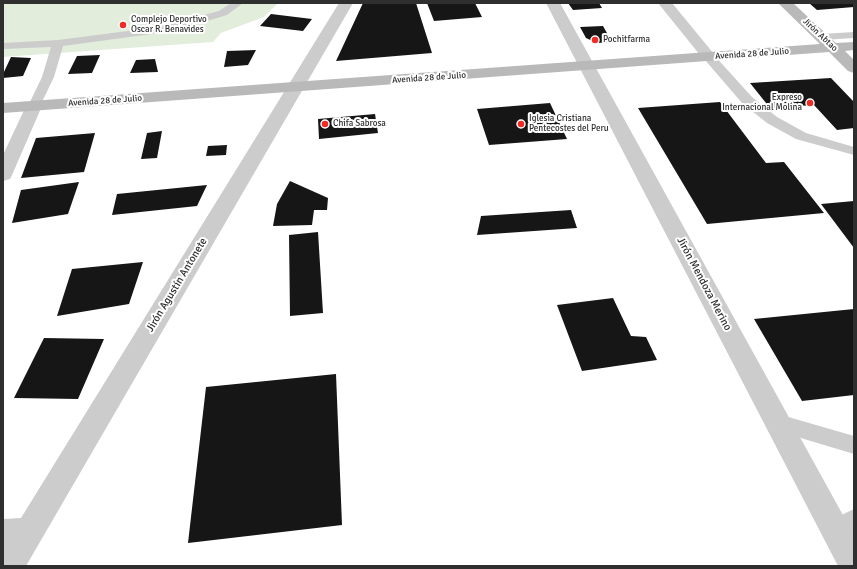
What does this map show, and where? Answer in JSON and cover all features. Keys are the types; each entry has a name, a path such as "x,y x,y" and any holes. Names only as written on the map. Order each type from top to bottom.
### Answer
{"main road":[{"name":"Jirón Abtao","path":"785,3 833,48 851,62"},
{"name":"Avenida 28 de Julio","path":"3,108 587,67 854,46"}],"street":[{"name":"Jirón Agustín Antonete","path":"9,566 16,533 296,88 346,3"},
{"name":"Jirón Mendoza Merino","path":"553,3 778,423 845,525 854,565"},
{"path":"665,3 709,57"},
{"path":"3,175 34,106"}],"lane":[{"path":"3,46 58,43 129,35 190,23 223,13 238,3"},
{"path":"822,37 854,35"},
{"path":"34,106 48,77 58,43"},
{"path":"709,57 747,100 772,120 801,136 854,151"},
{"path":"778,423 854,445"}],"green space":[{"name":"Complejo Deportivo Oscar R. Benavides","path":"3,3 278,3 264,17 221,33 213,42 3,57"}],"building":[{"path":"363,3 416,3 432,53 336,61"},
{"path":"427,3 475,3 482,17 434,21"},
{"path":"568,3 599,3 602,8 573,10"},
{"path":"809,3 854,3 854,7 817,10"},
{"path":"271,14 312,19 303,31 260,26"},
{"path":"603,26 612,42 597,43 586,38 580,27"},
{"path":"256,50 248,65 224,67 227,51"},
{"path":"100,55 92,73 68,74 77,56"},
{"path":"11,57 31,58 23,76 3,78 3,74"},
{"path":"155,59 158,72 130,73 136,60"},
{"name":"Expreso Internacional Molina","path":"831,78 854,102 854,128 837,130 814,105 770,108 750,83"},
{"path":"720,102 766,163 784,162 824,213 707,224 638,108"},
{"name":"Iglesia Cristiana Pentecostes del Peru","path":"550,103 567,139 489,145 477,109"},
{"path":"375,114 378,133 319,139 318,119"},
{"path":"162,131 157,158 141,159 147,133"},
{"path":"95,133 84,172 21,178 36,138"},
{"path":"227,145 226,155 206,156 208,146"},
{"path":"290,181 328,198 327,210 314,210 312,225 273,226 277,204"},
{"path":"79,182 68,214 12,223 21,190"},
{"path":"207,185 197,206 112,215 117,194"},
{"path":"854,201 854,248 821,204"},
{"path":"571,210 577,228 477,235 481,216"},
{"path":"318,232 323,313 290,316 289,235"},
{"path":"143,262 129,304 57,316 72,269"},
{"path":"613,298 631,336 646,337 657,360 582,371 557,305"},
{"path":"854,309 854,395 802,401 754,319"},
{"path":"44,338 104,339 78,399 14,398"},
{"path":"336,374 342,525 188,543 206,387"}],"place":[{"name":"Complejo Deportivo Oscar R. Benavides","path":"123,25"},
{"name":"Pochitfarma","path":"595,40"},
{"name":"Expreso Internacional Molina","path":"810,103"},
{"name":"Chifa Sabrosa","path":"325,124"},
{"name":"Iglesia Cristiana Pentecostes del Peru","path":"521,124"}]}
